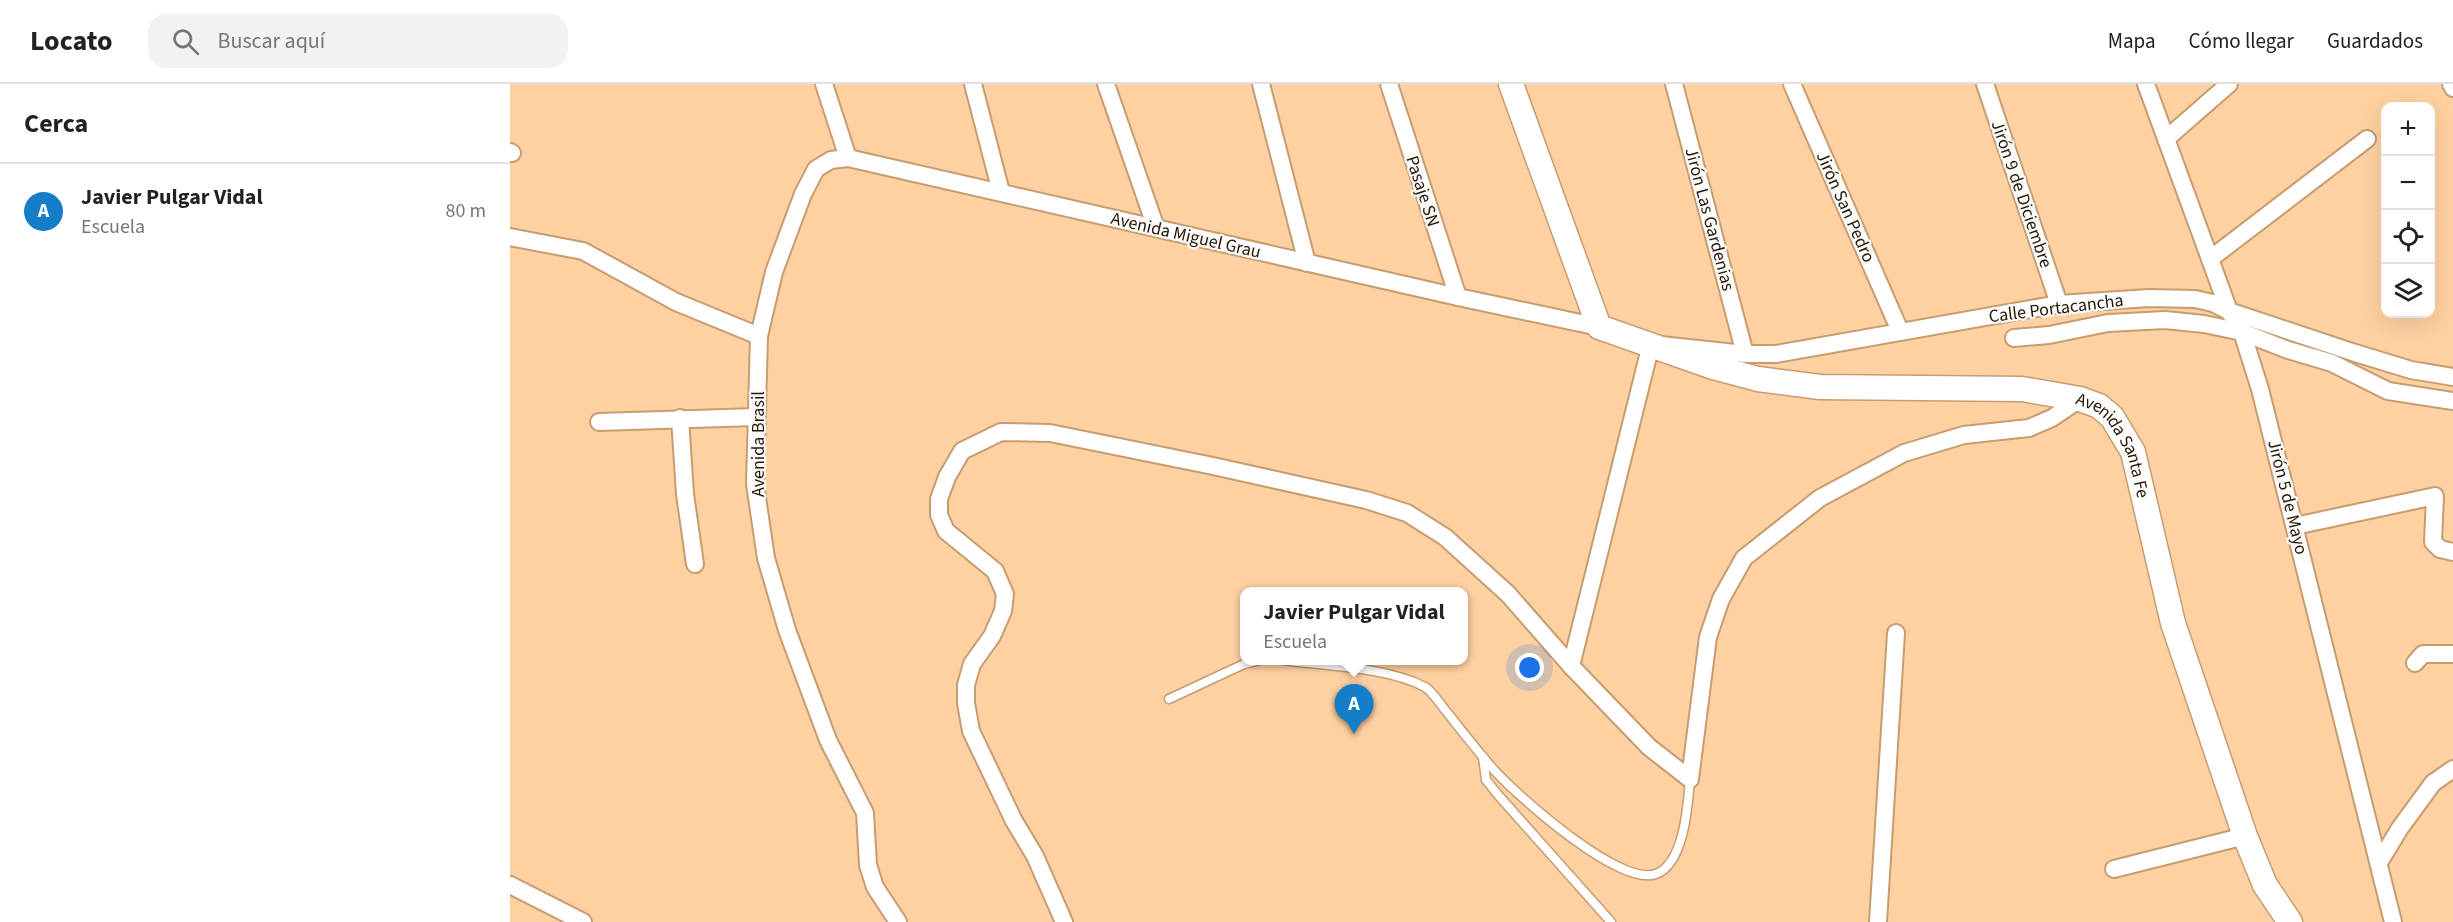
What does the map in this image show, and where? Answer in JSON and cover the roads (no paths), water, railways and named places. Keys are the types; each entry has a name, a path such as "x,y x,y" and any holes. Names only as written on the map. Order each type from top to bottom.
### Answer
{"street":[{"path":"824,84 848,158"},
{"path":"974,84 1001,192"},
{"path":"1106,84 1156,228"},
{"path":"1261,84 1307,263"},
{"name":"Pasaje SN","path":"1389,84 1458,297"},
{"path":"1511,84 1599,327"},
{"name":"Jirón Las Gardenias","path":"1674,84 1745,354"},
{"name":"Jirón San Pedro","path":"1792,84 1900,331"},
{"name":"Jirón 9 de Diciembre","path":"1985,84 2059,304"},
{"name":"Jirón 5 de Mayo","path":"2146,84 2229,311 2242,332 2260,388 2380,861 2393,922"},
{"path":"2166,139 2229,84"},
{"path":"2210,259 2367,139"},
{"name":"Avenida Miguel Grau","path":"848,158 1599,327"},
{"name":"Avenida Brasil","path":"848,158 831,160 816,169 803,195 774,272 759,336 754,484 766,558 787,630 828,740 866,813 868,865 875,887 898,922"},
{"path":"510,237 583,251 676,302 759,336"},
{"name":"Calle Portacancha","path":"1651,344 1745,354 1776,354 2059,304 2150,298 2195,299 2213,303 2229,311 2411,370 2453,376"},
{"path":"2014,338 2049,335 2108,323 2165,320 2204,324 2242,332 2288,350 2332,363 2388,391 2453,401"},
{"name":"Avenida Santa Fe","path":"1599,327 1758,379 1820,387 2022,389 2079,399 2099,406 2112,417 2133,452 2173,623 2245,836 2265,885 2289,922"},
{"path":"1571,666 1651,344"},
{"path":"1690,779 1708,636 1721,599 1744,558 1820,498 1904,453 1964,435 2029,428 2052,418 2079,399"},
{"path":"600,422 756,417"},
{"path":"680,418 685,494 695,564"},
{"path":"1064,922 1035,856 1014,820 971,731 966,703 966,685 972,664 992,636 1005,602 1005,594 995,572 946,531 939,515 939,498 947,477 962,451 1001,432 1050,433 1213,465 1366,500 1407,513 1445,537 1508,594 1571,666 1649,747 1690,779"},
{"path":"2295,526 2435,496 2433,542 2440,549 2453,552"},
{"path":"1878,922 1896,633"},
{"path":"2415,663 2423,654 2453,654"},
{"path":"2380,861 2400,828 2433,783 2453,769"},
{"path":"2114,869 2245,836"},
{"path":"510,885 583,922"}],"lane":[{"path":"1170,699 1242,665"},
{"path":"1320,665 1397,675 1427,688 1483,757 1544,818 1596,855 1643,876 1658,873 1673,862 1688,811 1690,779"},
{"path":"1483,757 1486,780 1492,788 1611,922"}],"place":[{"name":"Javier Pulgar Vidal","path":"1354,734"}]}
